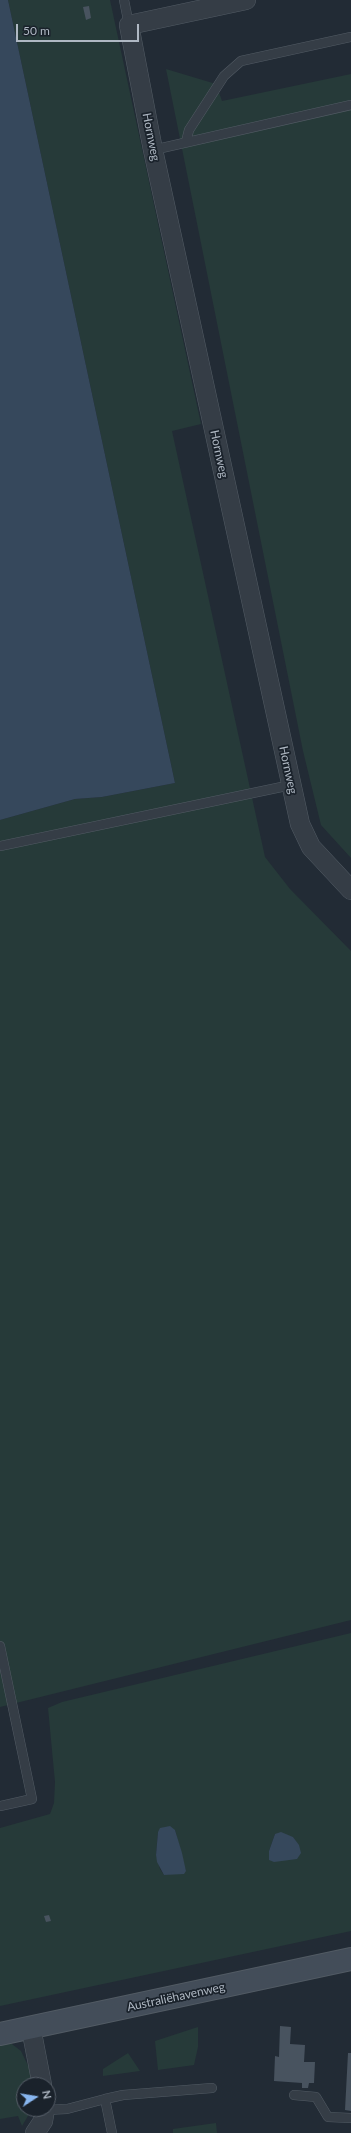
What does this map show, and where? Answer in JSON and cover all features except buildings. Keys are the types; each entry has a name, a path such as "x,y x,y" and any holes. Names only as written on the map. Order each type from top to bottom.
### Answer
{"street":[{"path":"129,25 246,0"},
{"name":"Hornweg","path":"129,25 153,150 300,824 311,847 351,890"},
{"name":"Australiëhavenweg","path":"0,2034 351,1959"},
{"path":"31,2028 40,2077"},
{"path":"35,2133 43,2121 44,2117"}],"lane":[{"name":"Hornweg","path":"124,0 129,25"},
{"path":"186,142 188,130 224,76 241,61 351,37"},
{"path":"153,150 351,105"},
{"path":"0,846 291,785"},
{"path":"0,1646 32,1798 0,1806"},
{"path":"56,2109 67,2109 123,2095 212,2088"},
{"path":"294,2095 316,2097 328,2117 351,2118"},
{"path":"105,2099 112,2133"}],"green space":[{"path":"8,0 110,0 201,424 172,431 265,857 290,889 351,951 351,1620 0,1707 0,820 75,799 102,797 175,783"},
{"path":"166,69 216,84 222,101 351,74 351,858 321,825 303,751"},
{"path":"351,1633 351,1931 0,2006 0,1828 50,1814 54,1803 55,1782 48,1708 62,1702","holes":["175,1830 186,1871 164,1875 160,1869 156,1855 158,1832","275,1834 293,1837 299,1846 269,1851"]},
{"path":"198,2027 198,2047 194,2065 158,2070 155,2041"},
{"path":"8,2041 21,2051 34,2077 16,2077 16,2116 0,2119 0,2043"},
{"path":"128,2053 140,2071 103,2076 103,2069"},
{"path":"18,2117 27,2117 22,2126"},
{"path":"216,2123 217,2133 173,2133 173,2129"}],"water":[{"path":"0,0 8,0 175,783 102,797 75,799 0,820"},
{"path":"170,1826 175,1830 182,1853 186,1871 184,1874 164,1875 157,1862 156,1855 158,1832 160,1828"},
{"path":"281,1832 293,1837 299,1845 301,1853 297,1859 274,1862 269,1860 269,1851 275,1834"}]}
